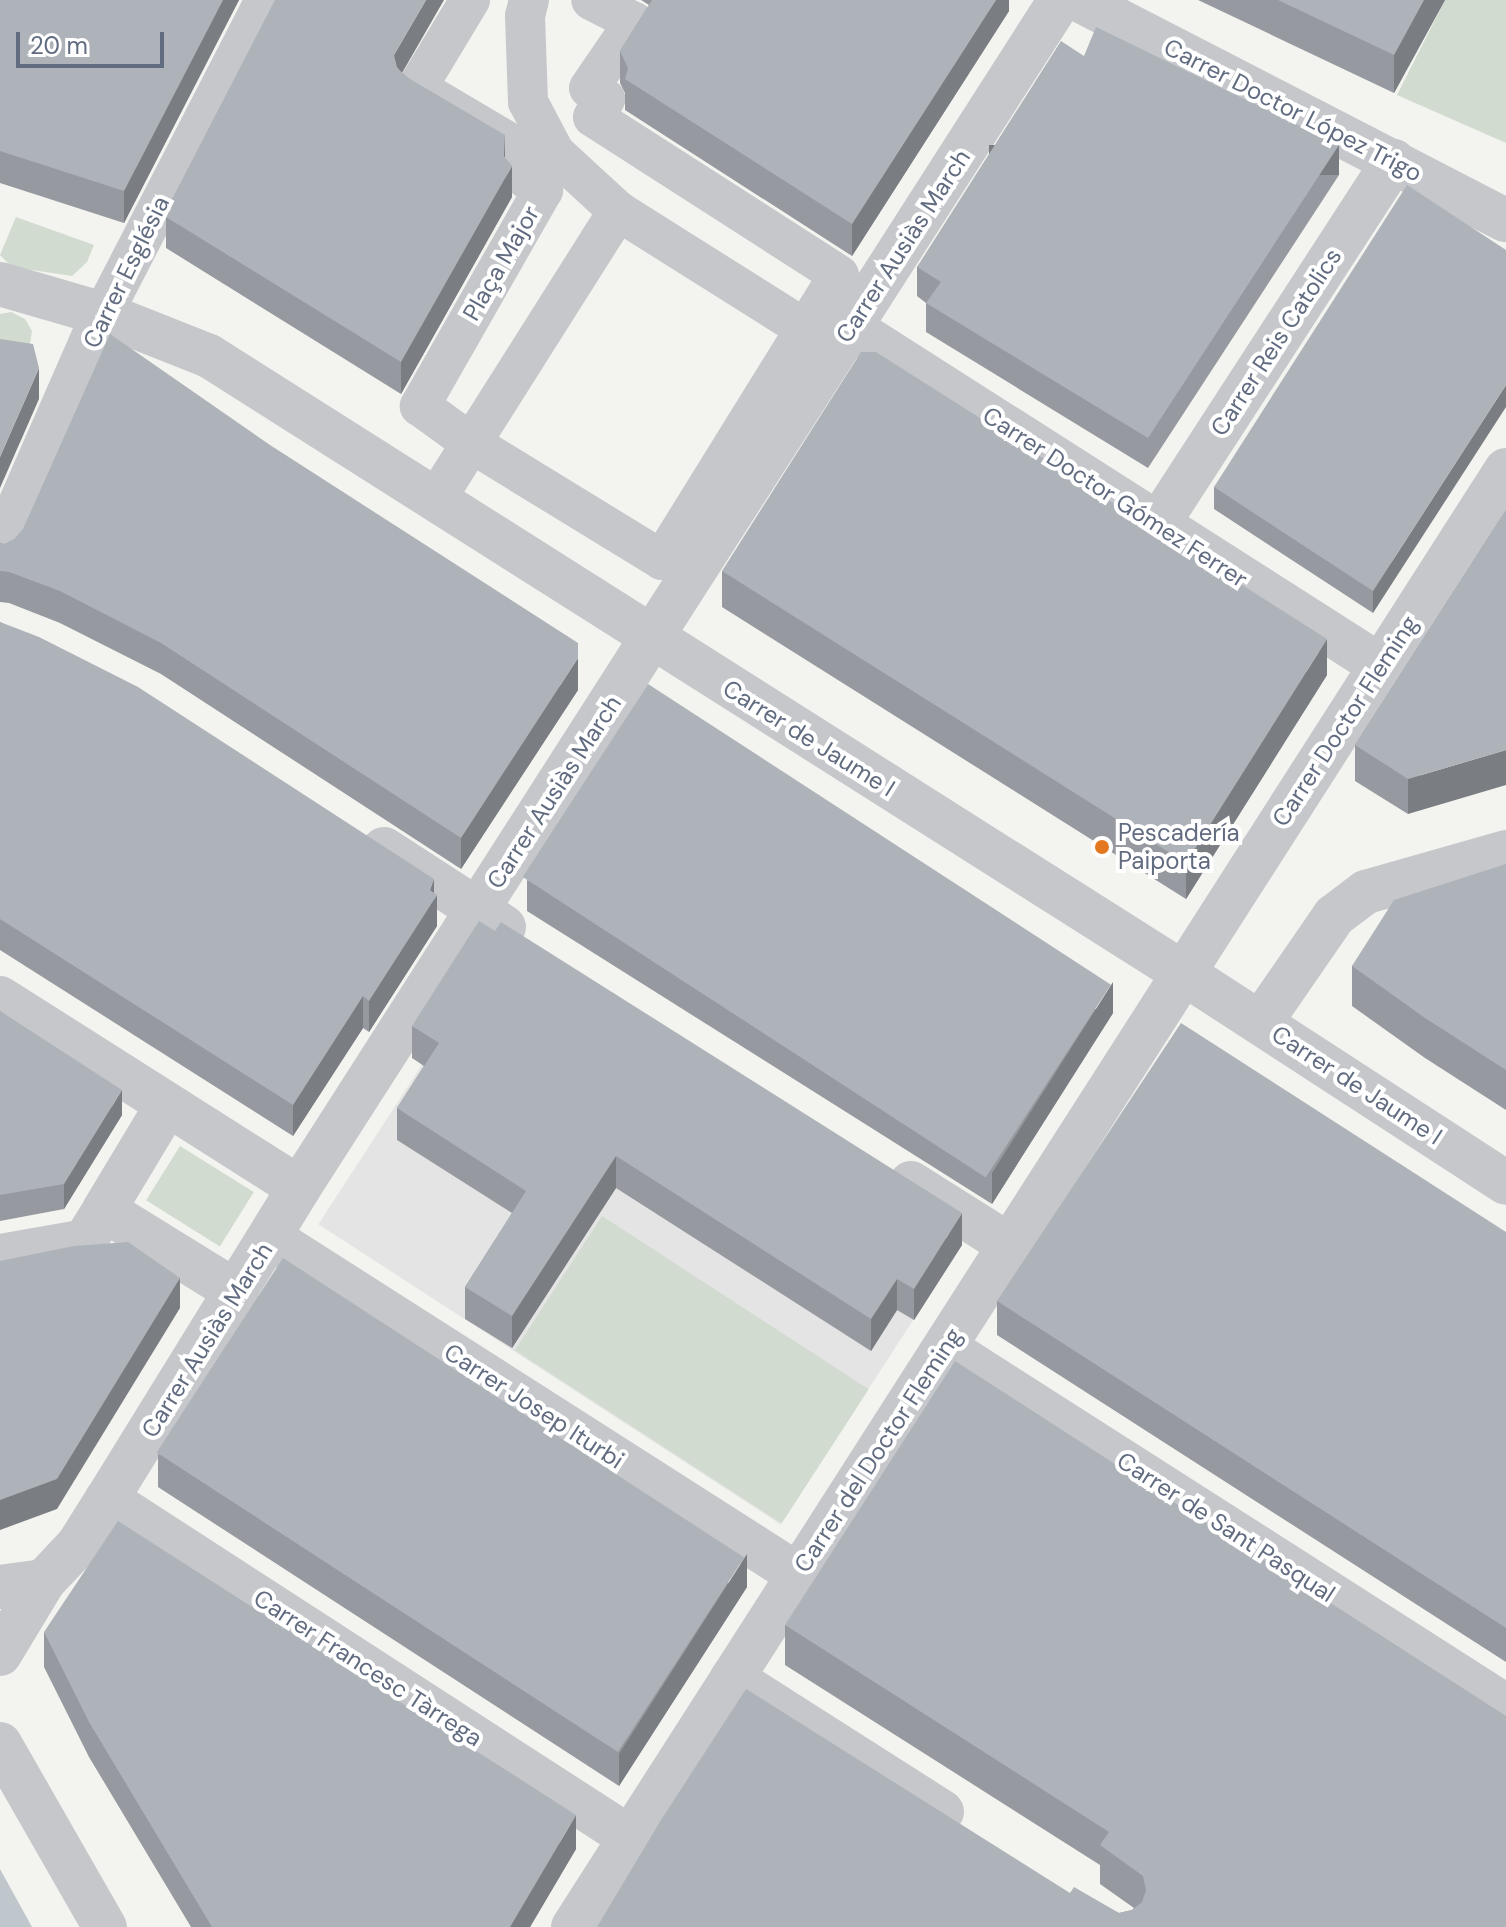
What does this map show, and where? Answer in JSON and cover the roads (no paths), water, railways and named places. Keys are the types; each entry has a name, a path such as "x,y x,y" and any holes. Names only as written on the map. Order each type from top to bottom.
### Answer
{"street":[{"name":"Carrer Església","path":"0,550 103,314 265,0"},
{"name":"Plaça Major","path":"470,0 417,88 537,159 525,178 543,190 420,406 471,443 662,560 839,275 593,117 605,99 589,88 634,22 591,0"},
{"path":"529,0 525,16 528,102 555,153 618,211 807,330"},
{"name":"Carrer Ausiàs March","path":"0,1654 44,1581 78,1545 271,1238 299,1188 1060,0"},
{"name":"Carrer Doctor López Trigo","path":"1079,0 1506,220"},
{"name":"Carrer Reis Catolics","path":"1158,524 1394,161"},
{"path":"436,499 618,211"},
{"name":"Carrer de Jaume I","path":"0,284 103,314 209,356 651,639 1261,1022 1506,1183"},
{"name":"Carrer Doctor Gómez Ferrer","path":"850,327 1381,666"},
{"name":"Carrer Doctor Fleming","path":"1183,973 1506,470"},
{"path":"346,824 540,950"},
{"path":"1261,1022 1334,916 1366,892 1506,852"},
{"name":"Carrer del Doctor Fleming","path":"573,1927 1183,973"},
{"path":"0,998 299,1188"},
{"path":"0,1256 85,1241 167,1105"},
{"path":"876,1161 1011,1246"},
{"path":"104,1210 237,1292"},
{"name":"Carrer Josep Iturbi","path":"271,1238 797,1574"},
{"name":"Carrer de Sant Pasqual","path":"946,1348 1506,1706"},
{"name":"Carrer Francesc Tàrrega","path":"107,1499 629,1837"},
{"path":"0,1587 44,1581"},
{"path":"732,1678 976,1834"},
{"path":"0,1744 105,1927"}],"place":[{"name":"Pescadería Paiporta","path":"1102,847"}]}
